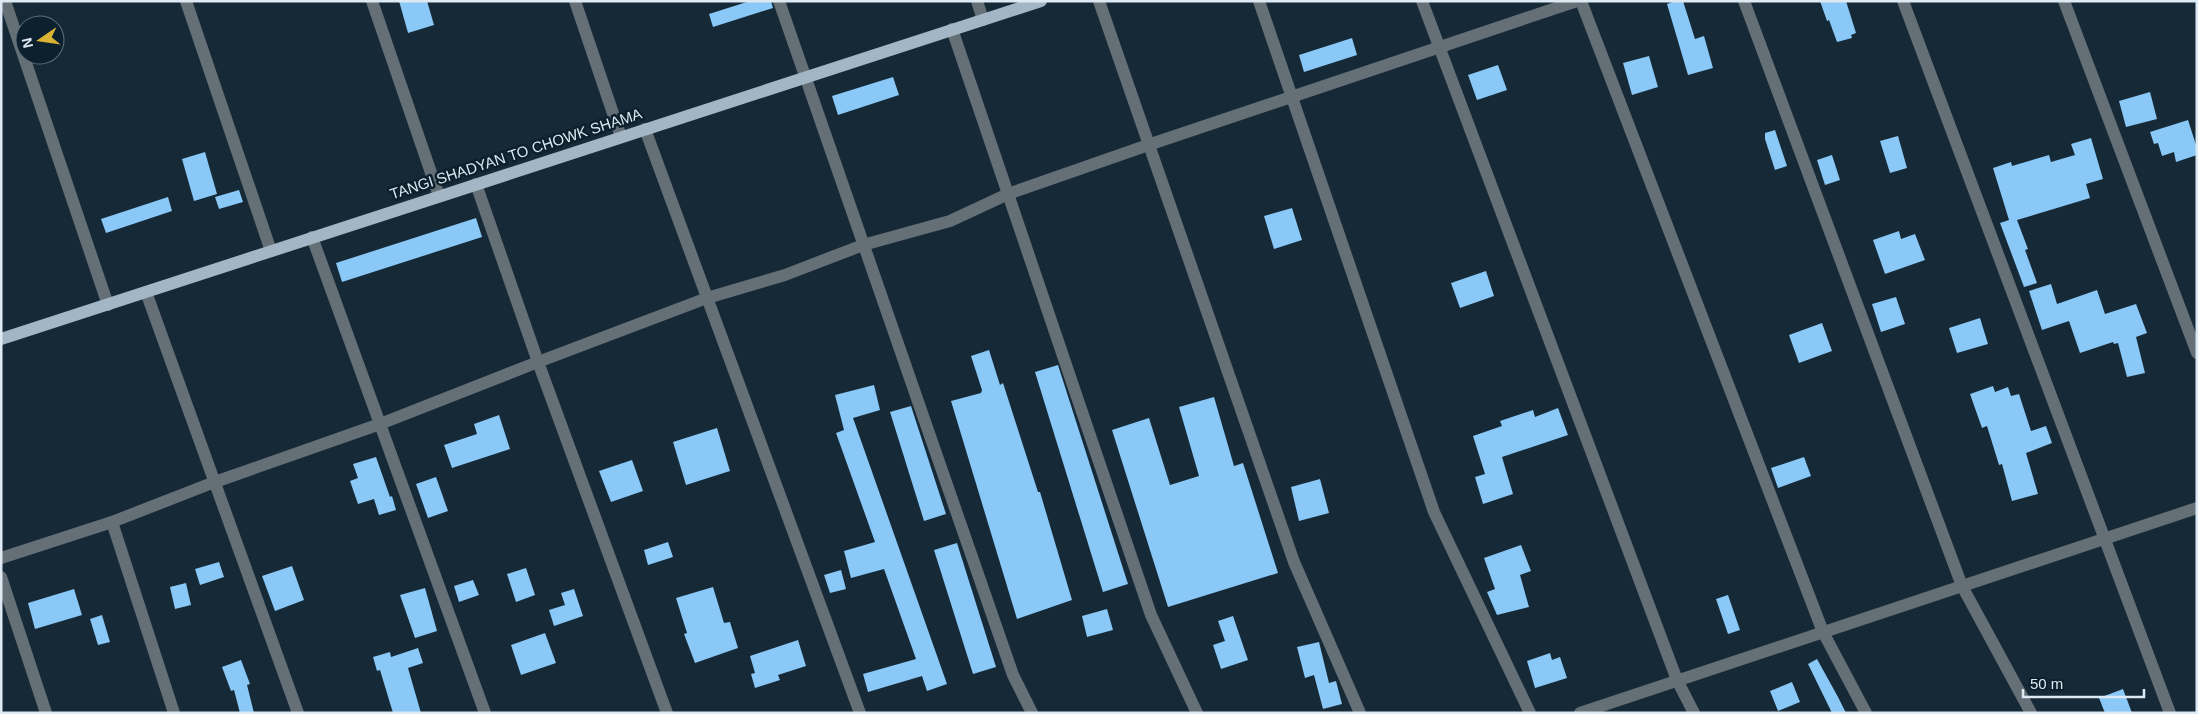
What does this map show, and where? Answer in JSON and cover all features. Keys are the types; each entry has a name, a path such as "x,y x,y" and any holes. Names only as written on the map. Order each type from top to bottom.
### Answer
{"main road":[{"name":"TANGI SHADYAN TO CHOWK SHAMA","path":"1,339 1040,1"}],"street":[{"path":"6,1 108,305"},
{"path":"186,1 271,251"},
{"path":"372,1 439,196"},
{"path":"575,1 621,137"},
{"path":"779,1 1013,675 1032,713"},
{"path":"977,1 983,20"},
{"path":"1099,1 1294,562 1360,713"},
{"path":"1259,1 1434,512 1530,713"},
{"path":"1422,1 1677,680 1694,713"},
{"path":"1,558 112,522 380,424 707,298 785,275 863,244 950,221 1008,194 1577,1"},
{"path":"1581,1 1823,632 1866,713"},
{"path":"1744,1 1962,586 2031,713"},
{"path":"1903,1 2170,713"},
{"path":"2064,1 2197,353"},
{"path":"952,29 1151,615 1197,713"},
{"path":"645,129 860,713"},
{"path":"476,184 538,362 667,713"},
{"path":"312,237 485,713"},
{"path":"146,292 298,713"},
{"path":"1580,713 2197,508"},
{"path":"112,522 174,713"},
{"path":"1,577 46,713"}],"building":[{"path":"399,1 427,1 434,25 408,33"},
{"path":"750,1 771,1 773,8 713,27 709,14"},
{"path":"1683,1 1695,39 1704,36 1713,68 1688,75 1667,4"},
{"path":"1820,1 1846,1 1856,33 1851,35 1852,38 1837,42"},
{"path":"1352,38 1357,55 1304,72 1299,55"},
{"path":"1649,56 1658,87 1632,95 1623,63"},
{"path":"1498,65 1507,90 1477,100 1468,75"},
{"path":"893,77 899,95 838,115 832,96"},
{"path":"2150,92 2157,119 2126,127 2119,101"},
{"path":"2188,120 2197,148 2197,155 2176,162 2174,152 2162,156 2158,143 2154,144 2150,132"},
{"path":"1775,130 1787,166 1775,170 1765,139 1765,133"},
{"path":"1898,136 1907,168 1890,173 1880,141"},
{"path":"2091,138 2103,179 2086,184 2090,198 2017,220 2028,249 2025,250 2037,283 2024,287 2000,223 2009,220 1993,168 2011,162 2012,166 2049,155 2051,162 2075,155 2071,144"},
{"path":"205,152 217,194 194,201 182,159"},
{"path":"1832,155 1840,180 1825,185 1817,160"},
{"path":"239,190 243,202 219,209 215,197"},
{"path":"168,197 172,211 106,233 101,219"},
{"path":"1292,208 1302,240 1274,249 1264,216"},
{"path":"476,218 482,237 342,282 336,263"},
{"path":"1899,231 1901,239 1915,234 1925,260 1885,274 1873,240"},
{"path":"1486,271 1494,296 1460,308 1451,283"},
{"path":"2051,284 2057,304 2097,290 2105,314 2136,304 2147,333 2136,337 2145,373 2127,377 2118,343 2114,344 2113,342 2080,353 2069,321 2042,330 2029,291"},
{"path":"1896,297 1905,324 1881,332 1872,304"},
{"path":"1980,318 1988,344 1957,353 1949,328"},
{"path":"1822,323 1832,351 1799,363 1789,335"},
{"path":"989,350 1000,385 1003,383 1038,492 1040,492 1072,600 1017,619 951,401 981,393 982,390 971,356"},
{"path":"1058,365 1128,584 1103,592 1035,372"},
{"path":"874,385 880,410 853,418 947,684 927,691 922,676 868,692 863,674 916,659 884,569 851,578 844,551 875,542 836,433 844,430 835,395"},
{"path":"1993,386 1995,392 2008,387 2011,396 2019,394 2031,431 2046,426 2052,443 2026,453 2038,494 2012,501 2002,464 1999,465 1987,426 1982,428 1970,394"},
{"path":"1214,397 1234,466 1243,463 1278,573 1168,607 1112,430 1149,418 1170,485 1199,476 1179,407"},
{"path":"911,406 946,514 924,521 890,412"},
{"path":"1558,408 1568,435 1502,457 1513,494 1483,504 1475,477 1485,474 1473,436 1502,426 1500,421 1533,410 1535,417"},
{"path":"499,415 510,449 452,468 444,445 477,434 474,424"},
{"path":"717,428 730,471 686,485 673,442"},
{"path":"376,457 396,510 379,515 374,499 358,504 350,481 358,478 353,464"},
{"path":"1804,457 1811,476 1778,488 1771,468"},
{"path":"632,460 643,491 611,502 599,471"},
{"path":"436,477 448,511 428,518 416,484"},
{"path":"1320,479 1329,513 1299,521 1291,487"},
{"path":"668,542 673,557 648,565 644,550"},
{"path":"957,543 996,667 973,674 934,550"},
{"path":"1521,545 1531,571 1520,575 1529,607 1497,615 1487,592 1495,589 1484,558"},
{"path":"219,562 224,577 200,585 195,569"},
{"path":"292,566 304,600 275,611 262,576"},
{"path":"526,568 535,595 516,602 507,574"},
{"path":"841,570 846,589 830,593 824,575"},
{"path":"473,580 479,595 459,602 454,586"},
{"path":"186,583 191,605 175,609 170,587"},
{"path":"713,587 724,623 730,622 738,648 695,663 684,634 687,633 676,598"},
{"path":"425,588 437,631 415,638 400,595"},
{"path":"74,589 82,615 35,629 28,603"},
{"path":"574,589 583,616 554,626 549,610 565,605 561,593"},
{"path":"1728,595 1740,630 1728,634 1716,599"},
{"path":"1107,609 1113,630 1087,637 1082,616"},
{"path":"102,615 110,642 98,645 90,619"},
{"path":"1233,616 1248,660 1221,669 1213,645 1225,641 1218,621"},
{"path":"545,633 556,663 521,675 511,645"},
{"path":"798,640 806,666 778,675 780,680 755,688 751,674 755,673 750,656"},
{"path":"1319,642 1329,683 1336,681 1342,704 1323,709 1314,675 1305,678 1297,647"},
{"path":"418,648 423,663 408,668 421,713 393,713 380,670 377,671 373,657 390,652 391,657"},
{"path":"1550,653 1552,660 1560,657 1567,678 1535,688 1527,661"},
{"path":"1817,659 1846,713 1832,713 1808,664"},
{"path":"241,660 250,684 247,685 254,713 240,713 234,690 231,691 222,667"},
{"path":"1792,682 1800,702 1778,711 1770,691"},
{"path":"2123,689 2132,713 2105,713 2099,698"}]}
